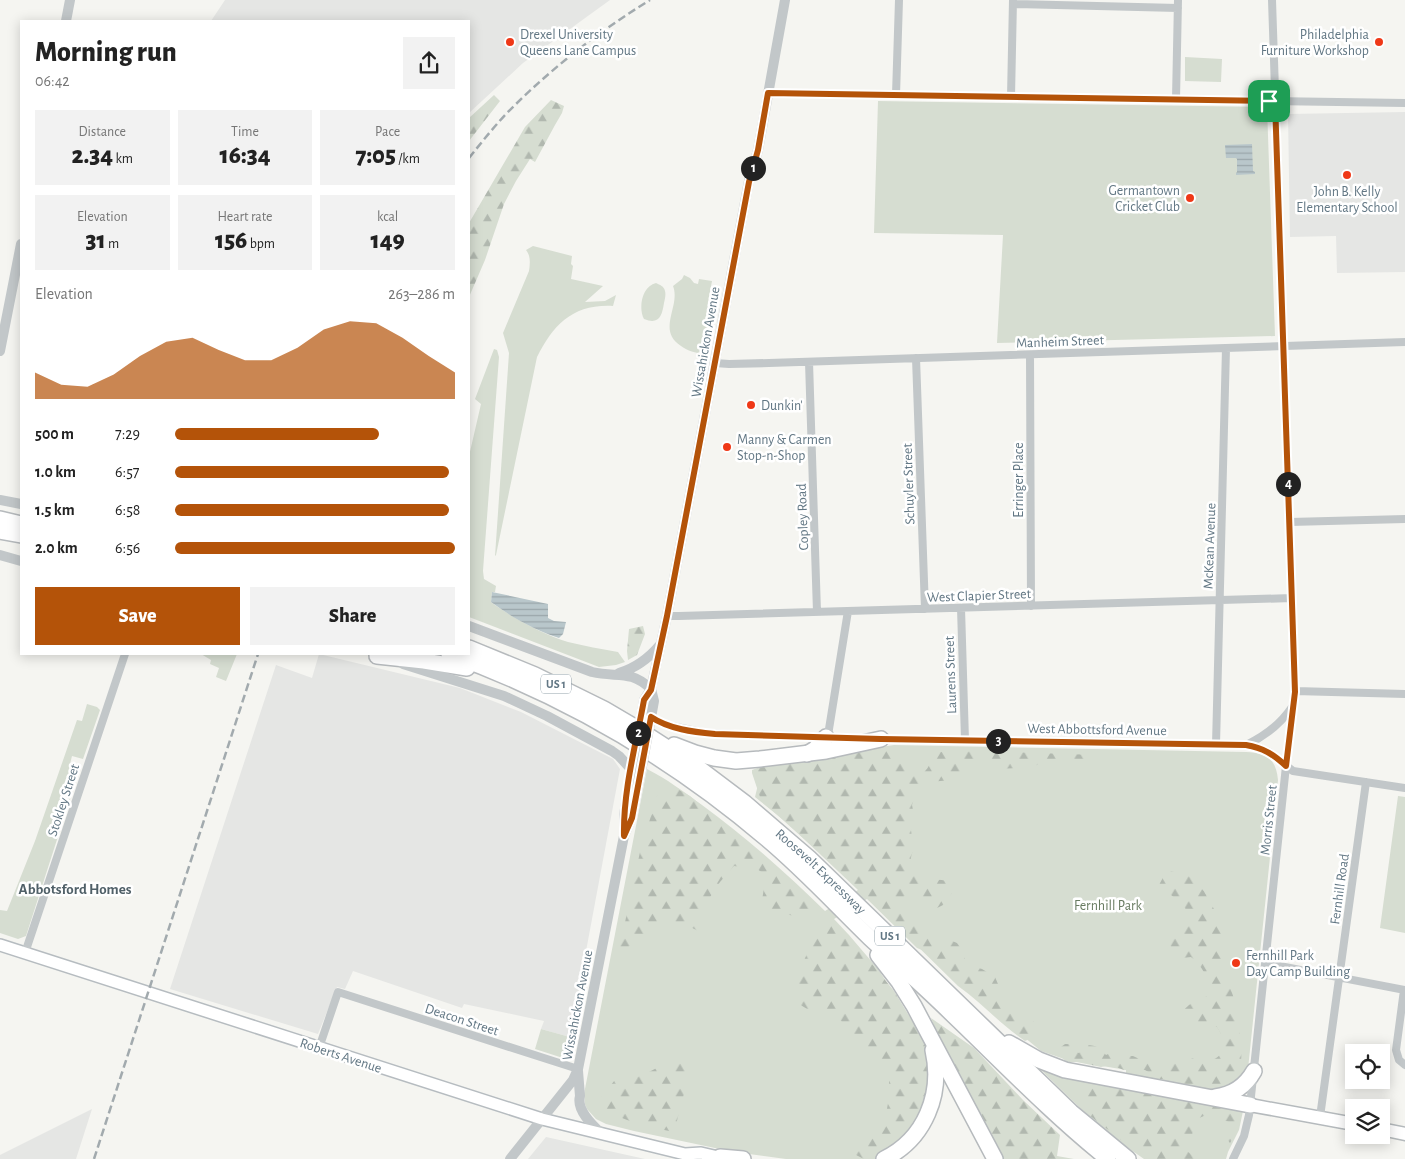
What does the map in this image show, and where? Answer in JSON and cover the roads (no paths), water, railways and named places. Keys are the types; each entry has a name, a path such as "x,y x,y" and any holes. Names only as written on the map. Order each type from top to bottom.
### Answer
{"highway":[{"path":"0,519 15,532"},
{"name":"Roosevelt Expressway","path":"470,648 520,668 604,709 700,769 723,786 781,833 816,865 1071,1112 1128,1159"},
{"path":"373,655 424,661 501,674"},
{"name":"Roosevelt Expressway","path":"452,655 501,674 600,723 680,772 725,805 803,871 869,937 1063,1121 1108,1159"},
{"path":"807,754 826,737"},
{"path":"653,740 725,760 748,760 807,754 881,739"},
{"path":"845,912 914,1006 995,1159"},
{"path":"974,1018 1027,1054 1052,1066 1081,1074 1250,1105"},
{"path":"884,1159 899,1150 912,1137 919,1128 932,1102 936,1087 936,1072 935,1056 928,1032"},
{"path":"1213,1097 1228,1094 1242,1086 1254,1071"},
{"path":"724,1158 743,1159"}],"main road":[{"name":"Roberts Avenue","path":"0,945 542,1119 689,1156 701,1153 724,1158"},
{"path":"1250,1105 1345,1122"},
{"path":"1390,1132 1405,1134"}],"street":[{"path":"66,20 70,0"},
{"name":"Wissahickon Avenue","path":"624,836 632,818 642,766 647,719 644,700 651,690 667,616 750,176 758,150 785,0"},
{"path":"896,95 899,0"},
{"name":"Morris Street","path":"1233,1159 1246,1130 1250,1105 1295,692 1272,0"},
{"path":"1011,97 1013,2 1178,4 1176,99"},
{"path":"768,93 1405,103"},
{"path":"0,351 20,249"},
{"name":"Manheim Street","path":"715,362 729,364 809,362 1405,342"},
{"name":"McKean Avenue","path":"1216,745 1226,348"},
{"name":"Erringer Place","path":"1030,355 1031,606"},
{"name":"Schuyler Street","path":"916,358 924,609"},
{"name":"Copley Road","path":"809,362 817,612"},
{"path":"0,500 20,504"},
{"path":"1290,522 1405,519"},
{"path":"0,555 20,561"},
{"name":"West Clapier Street","path":"667,616 1292,598"},
{"name":"Laurens Street","path":"961,608 965,740"},
{"path":"826,737 829,729 848,611"},
{"path":"470,626 592,672 633,677 651,690"},
{"path":"613,674 637,666 653,654 661,644"},
{"name":"Stokley Street","path":"26,953 125,655"},
{"path":"373,655 492,692 523,704 612,751 632,764"},
{"path":"1295,692 1405,694"},
{"name":"West Abbottsford Avenue","path":"1246,745 1272,730 1293,705"},
{"name":"Wissahickon Avenue","path":"510,1159 573,1080 578,1069 624,836 624,815 632,764 647,719"},
{"name":"West Abbottsford Avenue","path":"647,719 706,733 881,739 1246,745 1265,750 1293,771 1405,788"},
{"name":"Fernhill Road","path":"1320,1117 1366,782"},
{"path":"1265,963 1404,990 1396,1050 1397,1057 1405,1065"},
{"name":"Deacon Street","path":"319,1048 338,992 578,1069"},
{"path":"578,1069 581,1106 588,1121 602,1134"}],"railway":[{"path":"470,157 506,114 539,82 593,39 650,0"},
{"path":"94,1159 258,655"}],"place":[{"name":"Drexel University Queens Lane Campus","path":"510,42"},
{"name":"Philadelphia Furniture Workshop","path":"1379,42"},
{"name":"John B. Kelly Elementary School","path":"1347,175"},
{"name":"Germantown Cricket Club","path":"1190,198"},
{"name":"Dunkin'","path":"751,405"},
{"name":"Manny & Carmen Stop-n-Shop","path":"727,447"},
{"name":"Fernhill Park Day Camp Building","path":"1236,963"}],"district":[{"name":"Abbotsford Homes","path":"75,889"}],"park label":[{"name":"Fernhill Park","path":"1108,905"}]}
